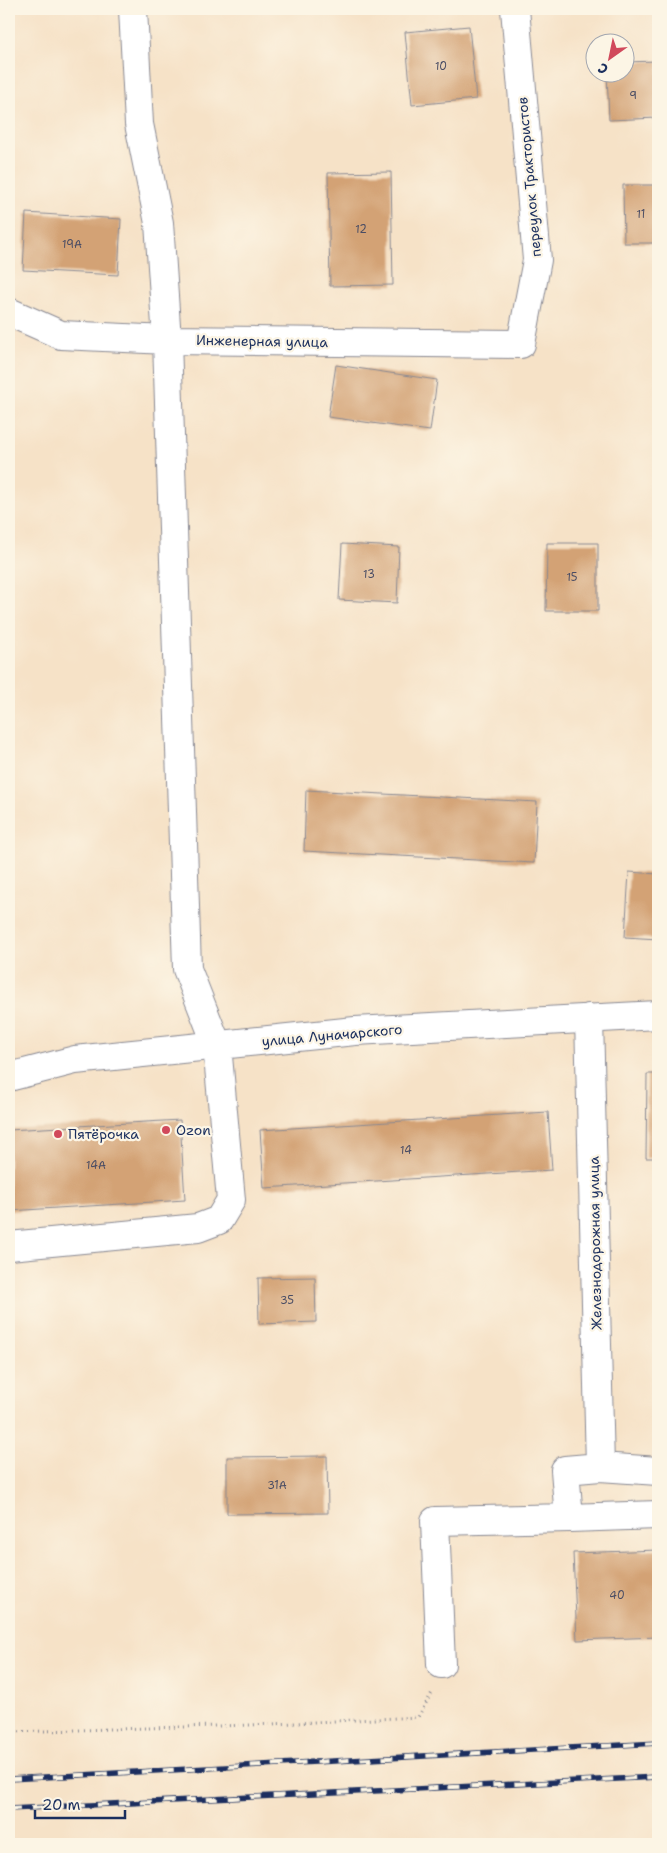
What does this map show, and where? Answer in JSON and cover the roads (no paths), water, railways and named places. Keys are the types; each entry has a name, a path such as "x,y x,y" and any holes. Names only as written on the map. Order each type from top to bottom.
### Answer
{"street":[{"path":"9,1246 198,1228 218,1220 231,1200 217,1045 187,969 167,340 159,223 139,124 133,9"},
{"name":"переулок Трактористов","path":"514,9 537,260 521,344"},
{"name":"Инженерная улица","path":"9,312 61,335 167,340 521,344"},
{"name":"улица Луначарского","path":"9,1077 75,1060 355,1031 658,1015"},
{"name":"Железнодорожная улица","path":"589,1018 600,1467"},
{"path":"569,1518 565,1470 600,1467 658,1471"},
{"path":"440,1664 435,1521 658,1515"}],"railway":[{"path":"9,1779 658,1743"},
{"path":"9,1809 658,1777"}],"place":[{"name":"Ozon","path":"166,1130"},
{"name":"Пятёрочка","path":"58,1134"}]}
